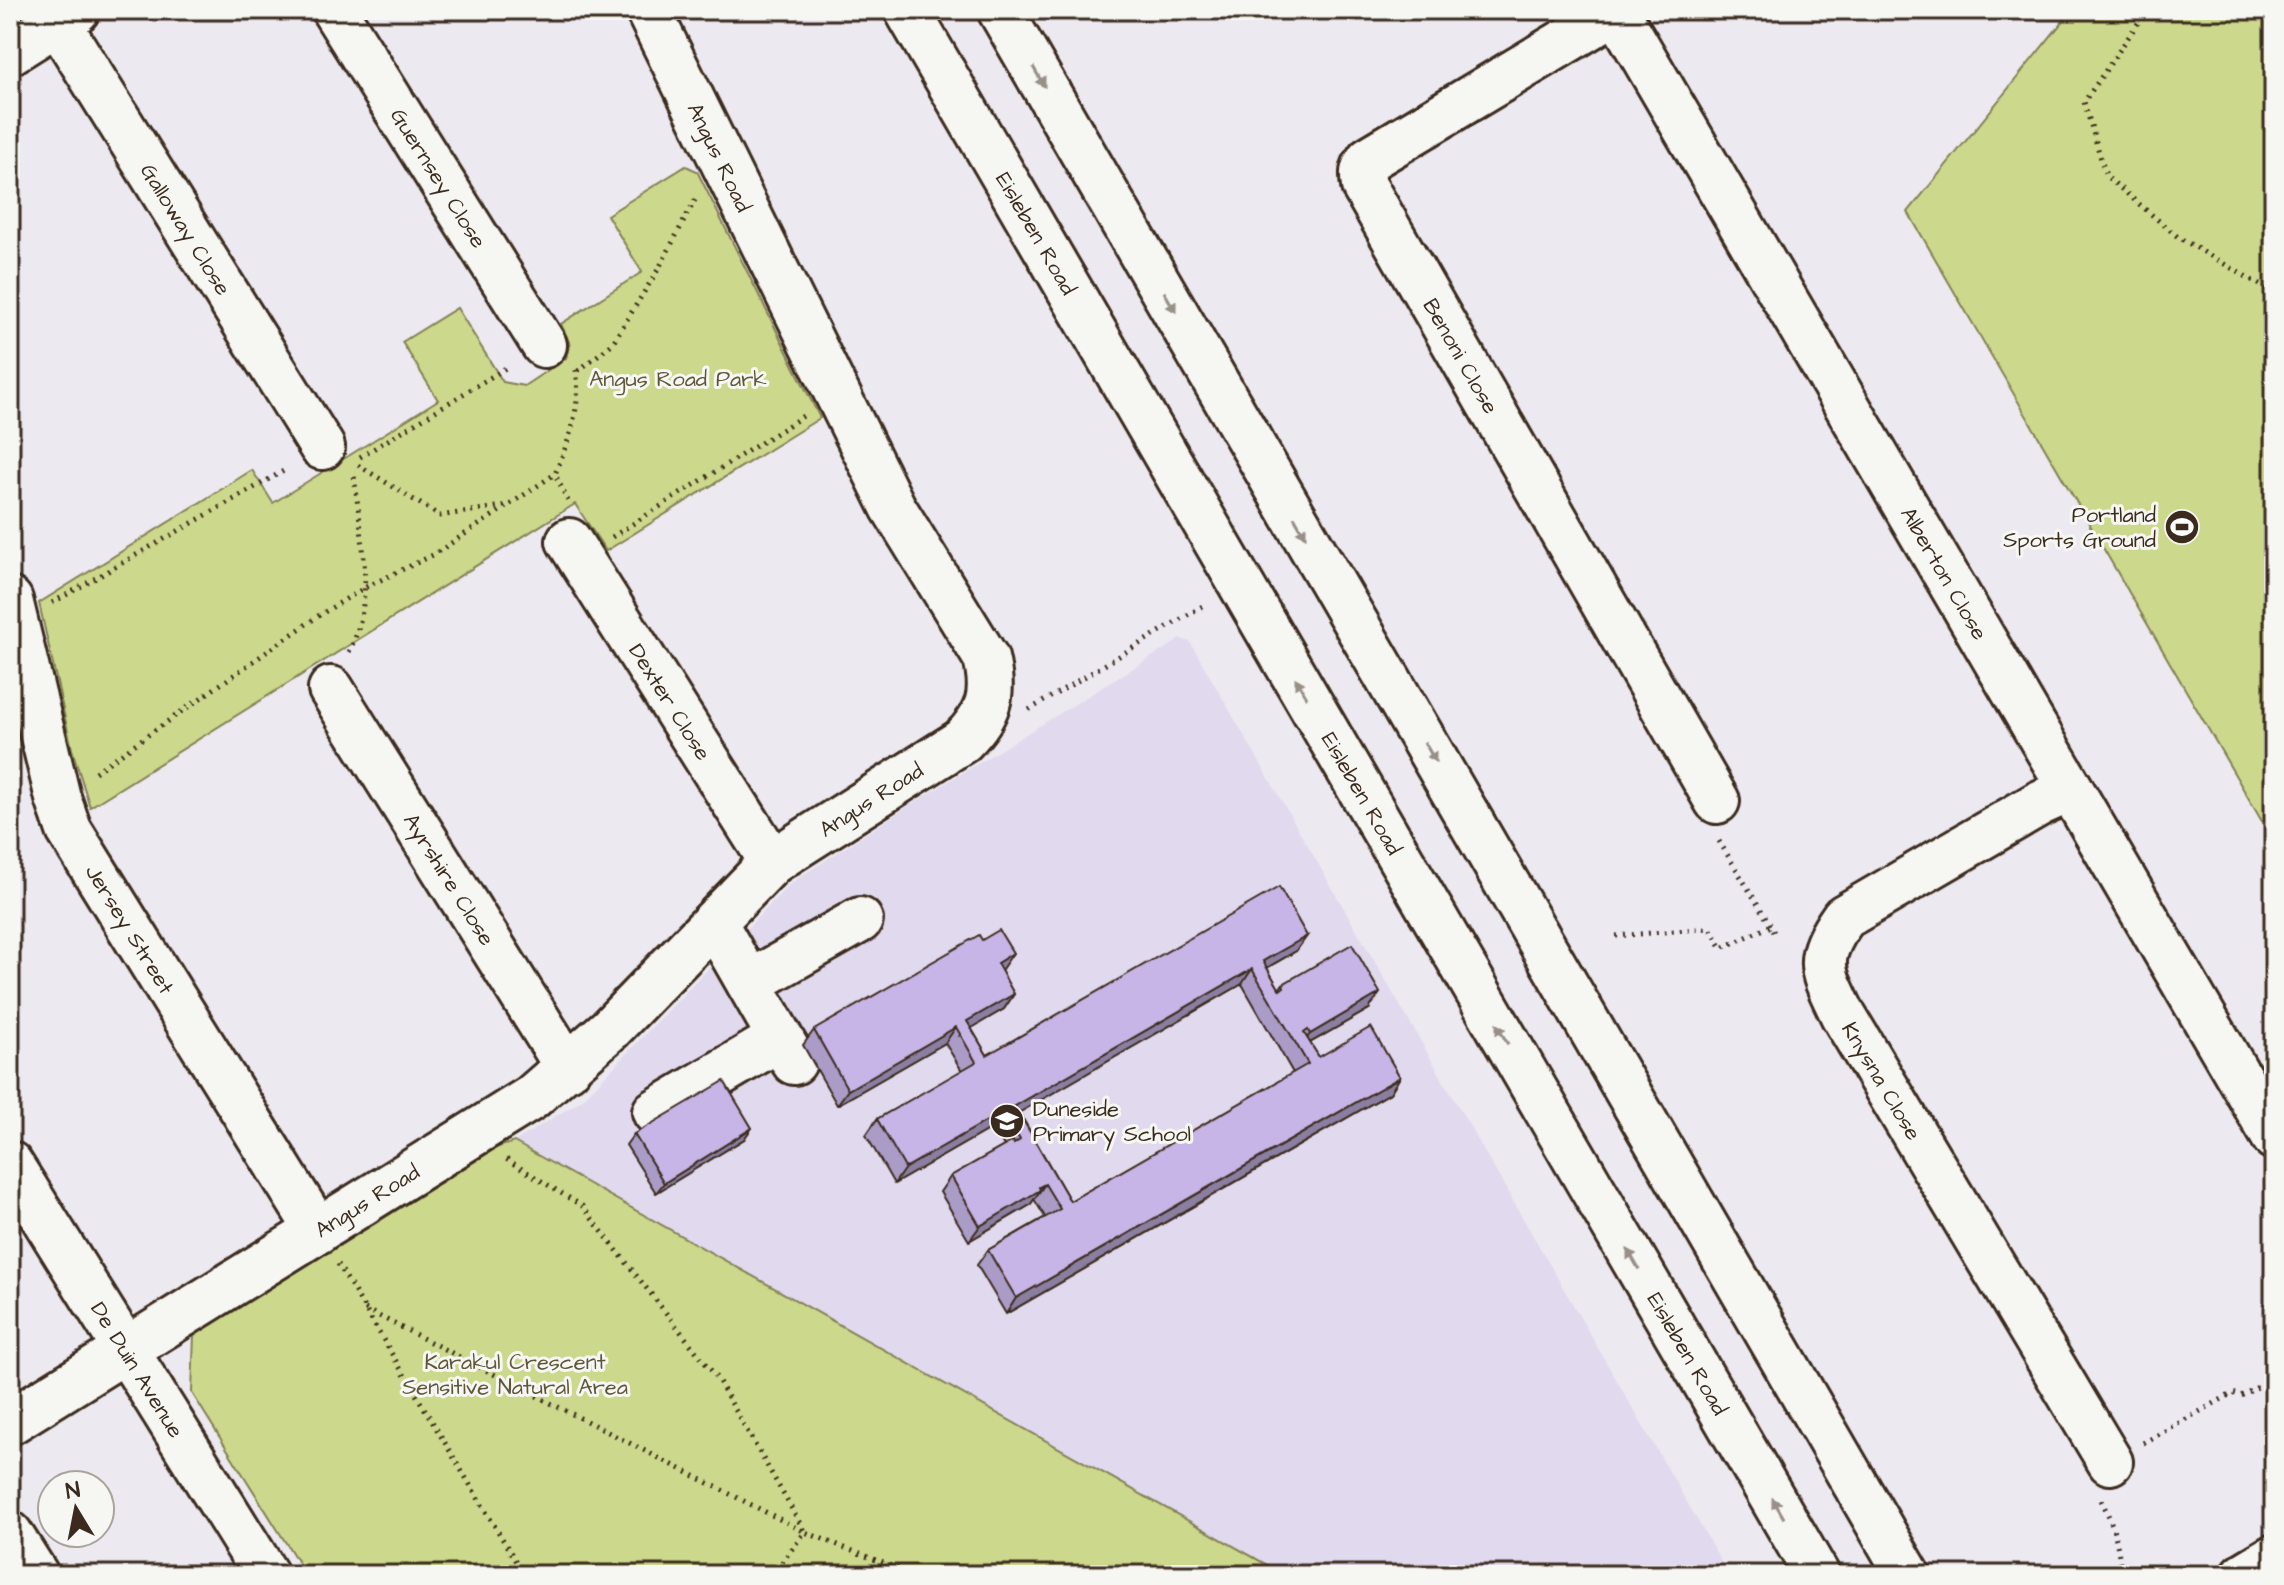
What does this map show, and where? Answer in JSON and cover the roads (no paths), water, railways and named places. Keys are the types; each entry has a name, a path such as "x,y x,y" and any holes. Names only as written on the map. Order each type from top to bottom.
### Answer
{"street":[{"name":"Guernsey Close","path":"334,10 560,359"},
{"name":"Angus Road","path":"10,1422 531,1098 610,1029 772,862 962,741 984,714 990,696 991,677 986,658 893,507 648,10"},
{"name":"Eisleben Road","path":"907,10 1817,1575"},
{"path":"1000,10 1908,1575"},
{"name":"Alberton Close","path":"1616,11 2274,1137"},
{"name":"Benoni Close","path":"1616,11 1369,159 1362,175 1364,186 1717,801"},
{"path":"10,52 62,14"},
{"name":"Galloway Close","path":"62,14 337,454"},
{"name":"Dexter Close","path":"574,549 772,862"},
{"name":"Jersey Street","path":"12,608 58,798 69,830 318,1231"},
{"name":"Ayrshire Close","path":"331,689 568,1068"},
{"name":"Knysna Close","path":"2071,789 2040,803 1844,917 1826,942 1823,974 1843,1015 2104,1478"},
{"path":"749,983 860,920"},
{"path":"655,1112 787,1050 714,922"},
{"name":"De Duin Avenue","path":"10,1164 266,1575"},
{"path":"10,1534 36,1575"},
{"path":"2244,1575 2274,1557"}],"place":[{"name":"Portland Sports Ground","path":"2182,527"},
{"name":"Duneside Primary School","path":"1007,1121"}],"park label":[{"name":"Angus Road Park","path":"678,378"},
{"name":"Karakul Crescent Sensitive Natural Area","path":"515,1374"}]}
